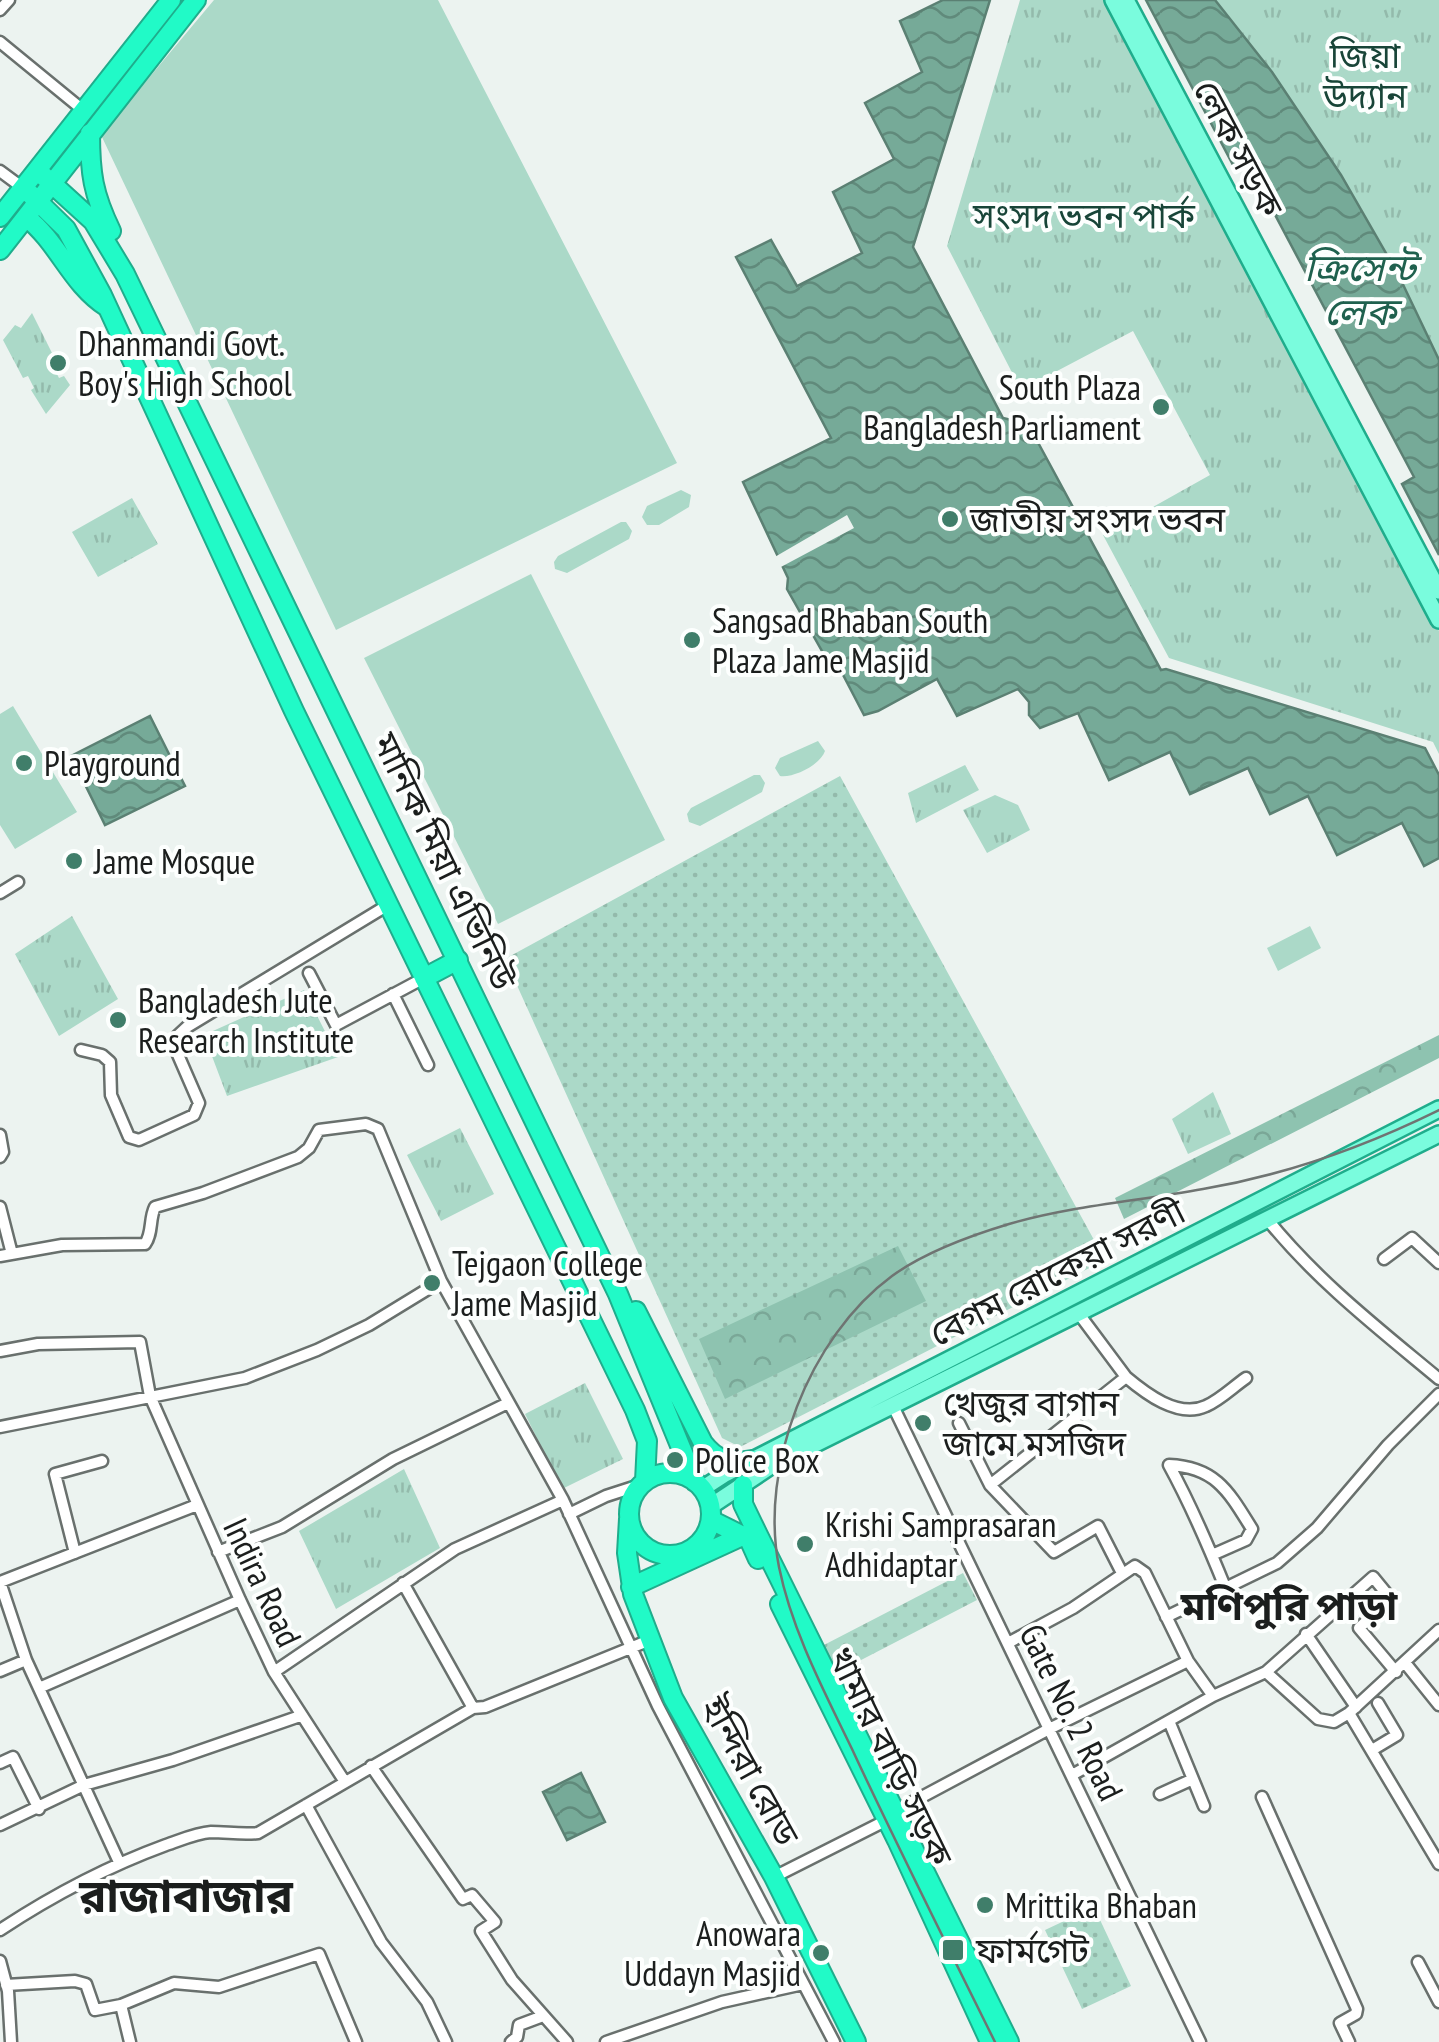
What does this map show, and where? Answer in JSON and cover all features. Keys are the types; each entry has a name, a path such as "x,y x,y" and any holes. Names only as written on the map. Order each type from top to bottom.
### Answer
{"highway":[{"path":"0,250 39,200 45,177 83,110 171,0"},
{"path":"0,217 24,188 45,177 90,133 196,0"},
{"name":"মানিক মিয়া এভিনিউ","path":"90,133 90,176 96,201 125,274"},
{"name":"মানিক মিয়া এভিনিউ","path":"45,177 93,221 125,274 618,1294 705,1499"},
{"name":"মানিক মিয়া এভিনিউ","path":"24,188 66,229 107,308 278,678 642,1426 648,1459 643,1483"},
{"name":"মানিক মিয়া এভিনিউ","path":"26,217 48,237 80,286 107,308"},
{"path":"278,678 310,662"},
{"path":"424,978 458,960"},
{"path":"618,1294 637,1312 710,1452 728,1462 752,1460"},
{"path":"673,1473 705,1499 700,1543 686,1553 668,1556 644,1547 629,1519 630,1502 643,1483 673,1473"},
{"path":"743,1485 743,1504 892,1816 1009,2042"},
{"name":"খামার বাড়ি সড়ক","path":"705,1499 740,1537 749,1540 892,1816 990,2042"},
{"name":"ইন্দিরা রোড","path":"629,1519 627,1553 631,1586 672,1698 774,1877 856,2042"},
{"path":"631,1586 740,1537"},
{"path":"841,2014 869,2042"}],"main road":[{"path":"1114,0 1439,620"},
{"name":"লেক সড়ক","path":"1126,0 1439,590"},
{"name":"বেগম রোকেয়া সরণী","path":"705,1499 752,1460 1439,1108"},
{"name":"বেগম রোকেয়া সরণী","path":"705,1499 743,1485 772,1466 1439,1134"}],"street":[{"path":"0,10 8,0"},
{"path":"0,42 83,110"},
{"path":"0,171 24,188"},
{"path":"0,892 18,882"},
{"path":"81,1050 102,1055 110,1062 111,1096 130,1137 139,1140 194,1116 200,1102 172,1041 186,1027 388,905"},
{"path":"309,973 336,1024 424,978"},
{"path":"393,994 428,1065"},
{"name":"ইন্দিরা রোড","path":"6,1255 62,1245 145,1244 150,1237 155,1207 298,1157 320,1130 372,1126 378,1129 442,1281 563,1500 630,1647 834,2042"},
{"path":"0,1135 0,1157"},
{"path":"0,1207 6,1255"},
{"path":"1268,1220 1294,1254 1327,1286 1439,1379"},
{"path":"1384,1259 1412,1238 1439,1263"},
{"path":"0,1426 245,1378 369,1326 442,1281"},
{"path":"1079,1314 1126,1377 1151,1398 1192,1410 1204,1407 1246,1378"},
{"name":"Indira Road","path":"0,1351 38,1344 140,1342 150,1396 240,1600 274,1672 345,1782"},
{"path":"990,1484 1126,1377"},
{"path":"1166,1617 1277,1563 1317,1528 1388,1444 1439,1394"},
{"path":"218,1552 282,1526 393,1459 508,1402"},
{"name":"Gate No. 2 Road","path":"893,1406 1200,2042"},
{"path":"959,1423 990,1484 1054,1552 1098,1526 1122,1573"},
{"path":"75,1553 55,1474 102,1461"},
{"path":"1212,1555 1246,1540 1252,1529 1215,1478 1196,1468 1169,1465 1203,1531 1212,1555 1225,1587"},
{"path":"569,1514 643,1483"},
{"path":"274,1672 455,1549 563,1500"},
{"path":"119,1862 26,1660 0,1582 196,1504"},
{"path":"1008,1643 1136,1566 1188,1661 1213,1696"},
{"path":"1072,1775 1213,1696 1266,1672 1373,1576 1392,1598 1360,1628 1396,1672"},
{"path":"404,1583 472,1708"},
{"path":"39,1688 240,1600"},
{"path":"1266,1672 1318,1719 1334,1722 1406,1664 1439,1630"},
{"path":"1306,1634 1439,1864"},
{"path":"0,1930 119,1862 211,1832 234,1836 258,1833 472,1708 485,1707 650,1640"},
{"path":"0,1671 26,1660"},
{"path":"774,1877 1049,1729 1188,1661"},
{"path":"1406,1664 1439,1705"},
{"path":"1372,1750 1397,1735 1378,1704"},
{"path":"0,1825 84,1785 174,1760 300,1716"},
{"path":"1169,1721 1204,1806"},
{"path":"0,1763 12,1757 39,1809"},
{"path":"371,1766 463,1899 472,1895 495,1922 480,1931 512,1980 567,2042"},
{"path":"1160,1794 1191,1780"},
{"path":"1262,1797 1357,2010 1341,2021 1348,2042"},
{"path":"306,1805 381,1942 428,2002 446,2042"},
{"path":"6,1985 74,1981 89,1988 95,2010 120,2005 174,1983 219,1987 319,1954 356,2042"},
{"path":"0,1960 11,2042"},
{"path":"1418,1962 1439,2002"},
{"path":"606,2042 722,2002 803,1984"},
{"path":"120,2005 130,2042"},
{"path":"511,2042 520,2025 542,2016"}],"green space":[{"path":"214,0 438,0 677,463 336,630 101,135"},
{"name":"সংসদ ভবন পার্ক","path":"1020,0 1108,0 1439,631 1439,754 1433,742 1169,658 1103,535 1210,475 1133,331 1021,390 947,246"},
{"name":"জিয়া উদ্যান","path":"1214,0 1439,0 1439,362"},
{"path":"32,313 60,369 56,372 59,378 64,376 70,385 46,414 31,390 34,388 28,376 23,378 3,340 15,325 21,328"},
{"path":"681,490 691,495 689,507 659,525 647,525 642,517 647,506"},
{"path":"132,498 158,544 98,577 72,532"},
{"path":"626,522 632,531 629,539 567,573 555,569 558,556"},
{"path":"531,574 665,840 498,924 364,658"},
{"name":"Playground","path":"13,706 77,812 15,849 0,825 0,714"},
{"path":"818,741 825,751 818,761 799,773 780,776 775,768 780,758"},
{"path":"965,765 979,790 916,823 908,793"},
{"path":"760,775 765,783 762,792 700,826 689,822 687,814 691,808"},
{"path":"840,776 1105,1260 740,1447 722,1438 505,959"},
{"path":"995,795 1018,805 1030,830 987,853 963,810"},
{"path":"72,916 118,999 59,1036 15,954"},
{"path":"1310,926 1321,948 1278,971 1267,948"},
{"path":"304,990 338,1057 227,1096 204,1035"},
{"path":"1439,1035 1439,1058 1124,1219 1115,1198"},
{"path":"1213,1092 1231,1134 1188,1154 1172,1119"},
{"path":"460,1128 494,1194 441,1221 407,1155"},
{"path":"898,1246 926,1301 725,1399 699,1339"},
{"path":"585,1383 623,1459 562,1489 525,1414"},
{"path":"404,1469 440,1548 336,1609 299,1531"},
{"path":"963,1573 977,1600 836,1673 822,1646"},
{"path":"1094,1907 1131,1986 1082,2009 1045,1930"}],"water":[{"path":"943,0 990,0 913,247 1003,418 1028,424 1161,670 1425,748 1439,775 1439,858 1424,866 1402,823 1337,855 1308,796 1270,814 1248,768 1190,794 1170,752 1109,780 1078,713 1040,728 1029,715 1029,702 1018,689 957,716 937,679 864,715 841,671 835,674 787,589 788,578 743,482 831,438 736,257 771,240 797,286 862,253 833,192 894,159 865,103 922,72 900,21"},
{"name":"ক্রিসেন্ট লেক","path":"1146,0 1215,0 1272,72 1341,175 1398,274 1439,360 1439,555 1402,484 1414,477 1246,160 1233,165"},
{"path":"150,716 185,786 105,825 71,756"},
{"path":"581,1773 605,1822 567,1840 543,1792"}],"pier":[{"path":"847,515 854,528 779,568 773,558"}],"railway":[{"path":"995,2042 820,1683 785,1591 775,1528 777,1488 784,1447 814,1369 862,1302 905,1267 948,1246 1032,1218 1203,1189 1294,1168 1353,1148 1439,1110"}],"place":[{"name":"Dhanmandi Govt. Boy's High School","path":"58,363"},
{"name":"South Plaza Bangladesh Parliament","path":"1161,407"},
{"name":"জাতীয় সংসদ ভবন","path":"950,519"},
{"name":"Sangsad Bhaban South Plaza Jame Masjid","path":"692,640"},
{"name":"Playground","path":"24,763"},
{"name":"Jame Mosque","path":"74,861"},
{"name":"Bangladesh Jute Research Institute","path":"118,1020"},
{"name":"Tejgaon College Jame Masjid","path":"432,1283"},
{"name":"খেজুর বাগান জামে মসজিদ","path":"923,1423"},
{"name":"Police Box","path":"675,1460"},
{"name":"Krishi Samprasaran Adhidaptar","path":"805,1544"},
{"name":"Mrittika Bhaban","path":"985,1905"},
{"name":"ফার্মগেট","path":"953,1950"},
{"name":"Anowara Uddayn Masjid","path":"821,1953"}],"district":[{"name":"মণিপুরি পাড়া","path":"1289,1605"},
{"name":"রাজাবাজার","path":"186,1895"}]}
